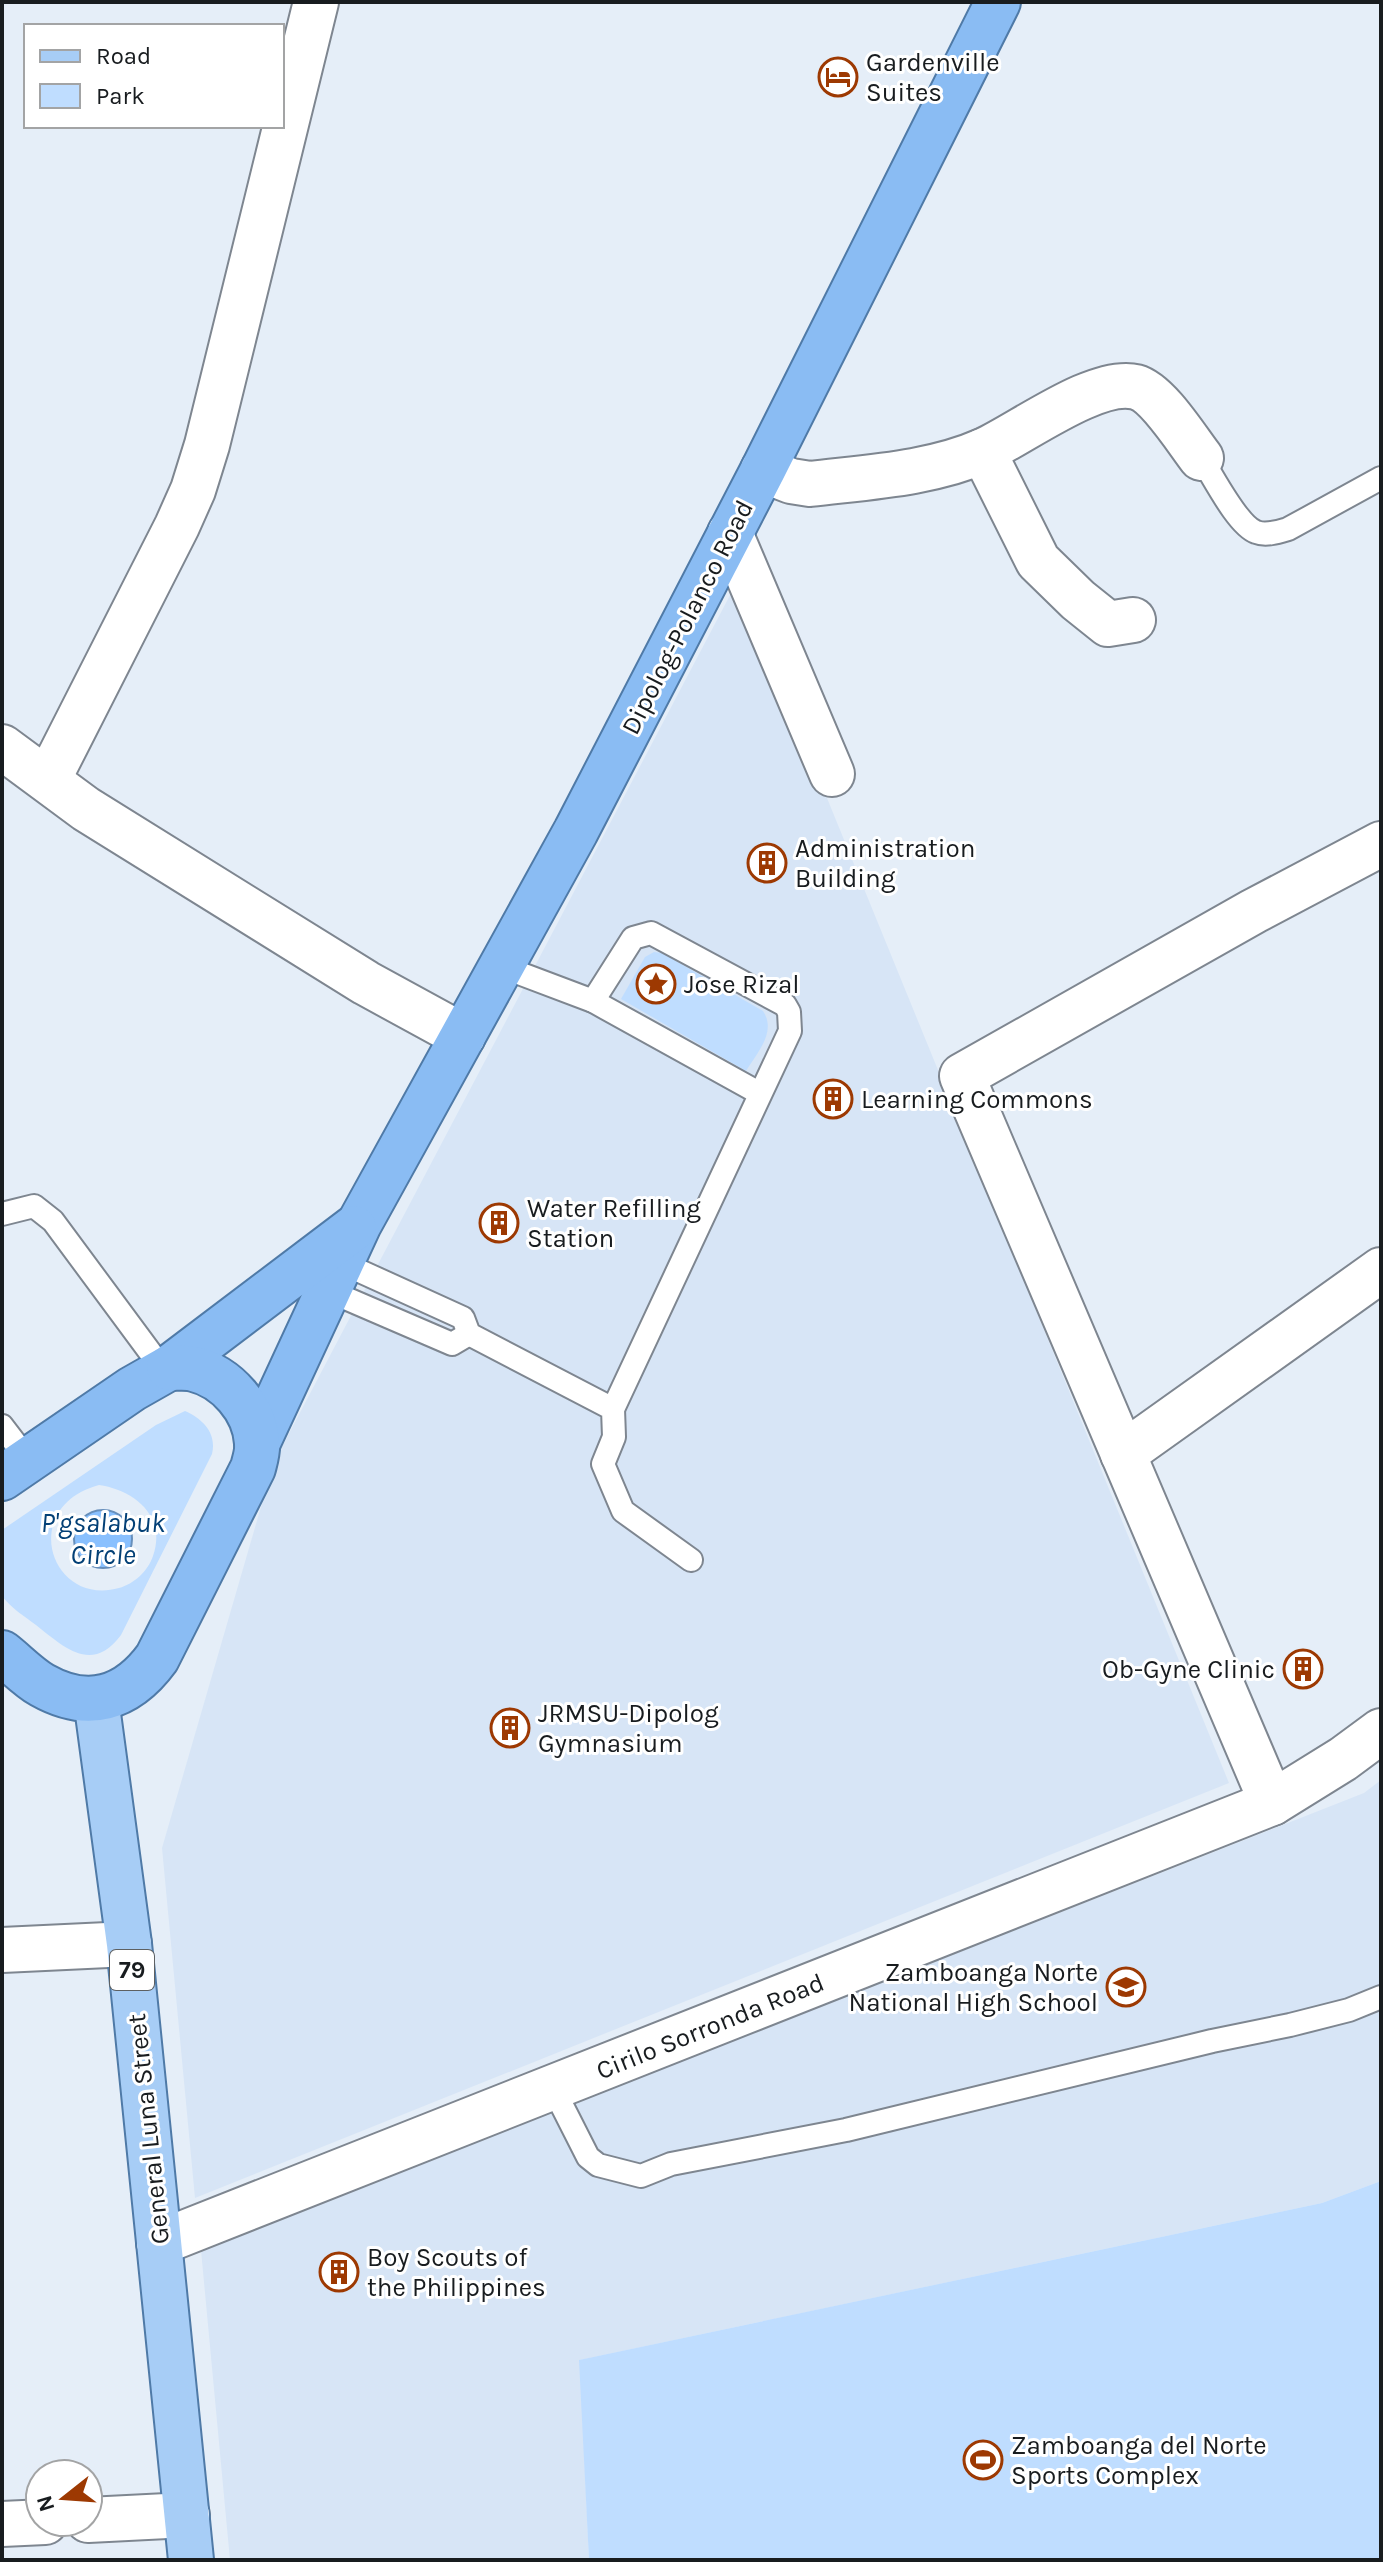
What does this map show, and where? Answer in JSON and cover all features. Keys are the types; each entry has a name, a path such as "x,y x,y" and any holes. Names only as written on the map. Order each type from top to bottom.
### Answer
{"highway":[{"name":"Dipolog-Polanco Road","path":"96,1699 120,1694 143,1678 157,1658 253,1468 257,1444 359,1224 503,967 763,470 998,2"},
{"path":"15,1469 132,1389 167,1370 359,1224"},
{"path":"167,1370 193,1369 214,1377 239,1397 252,1417 257,1444"},
{"path":"2,1653 41,1684 72,1696 96,1699"}],"main road":[{"name":"General Luna Street","path":"96,1699 129,1944 191,2560"}],"street":[{"path":"51,782 54,768 145,592 193,490 207,445 316,2"},
{"path":"763,470 791,481 810,484 935,467 983,451 1095,391 1116,387 1135,387 1150,394 1201,458"},
{"path":"983,451 1038,561 1108,624 1133,620"},
{"path":"730,533 832,774"},
{"path":"2,747 86,809 366,983 463,1036"},
{"path":"1272,1803 962,1076 1254,911 1381,844"},
{"path":"1123,1454 1381,1270"},
{"name":"Cirilo Sorronda Road","path":"159,2243 1272,1803 1343,1759 1381,1731"},
{"path":"2,1950 129,1944"},
{"path":"104,2519 187,2515"},
{"path":"2,2524 24,2523"}],"lane":[{"path":"1201,458 1244,524 1257,533 1288,529 1381,478"},
{"path":"593,1001 633,938 651,933 785,1005 789,1012 790,1031 613,1409 614,1437 603,1464 623,1511 691,1560"},
{"path":"503,967 593,1001 759,1093"},
{"path":"2,1214 34,1206 53,1221 167,1370"},
{"path":"335,1277 463,1318 469,1334 613,1409"},
{"path":"335,1277 452,1344 469,1334"},
{"path":"2,1426 15,1469"},
{"path":"553,2088 588,2157 598,2165 641,2176 671,2164 846,2130 1290,2025 1349,2010 1381,1997"}],"shaded area":[{"path":"738,580 1229,1783 195,2198 162,1848 274,1462"},
{"name":"Zamboanga Norte National High School","path":"1381,1780 1381,2181 1322,2203 580,2360 589,2560 230,2560 201,2250 1364,1793"}],"green space":[{"path":"654,952 662,953 763,1011 767,1019 767,1034 746,1071 621,999 645,957"},
{"path":"185,1411 192,1414 210,1433 212,1454 121,1635 100,1653 78,1653 57,1642 2,1596 2,1530 156,1425","holes":["99,1485 112,1488 144,1507 151,1517 156,1542 151,1562 135,1580 119,1588 95,1590 75,1583 61,1570 53,1552 52,1532 58,1513 74,1497"]},
{"name":"Zamboanga del Norte Sports Complex","path":"1381,2181 1381,2560 589,2560 579,2360 1322,2203"}],"water":[{"name":"P'gsalabuk Circle","path":"103,1510 124,1518 132,1539 124,1560 103,1568 82,1560 74,1539 82,1518"}],"place":[{"name":"Gardenville Suites","path":"838,77"},
{"name":"Administration Building","path":"767,863"},
{"name":"Jose Rizal","path":"656,984"},
{"name":"Learning Commons","path":"833,1099"},
{"name":"Water Refilling Station","path":"499,1223"},
{"name":"Ob-Gyne Clinic","path":"1303,1669"},
{"name":"JRMSU-Dipolog Gymnasium","path":"510,1728"},
{"name":"Zamboanga Norte National High School","path":"1126,1987"},
{"name":"Boy Scouts of the Philippines","path":"339,2272"},
{"name":"Zamboanga del Norte Sports Complex","path":"983,2460"}]}
